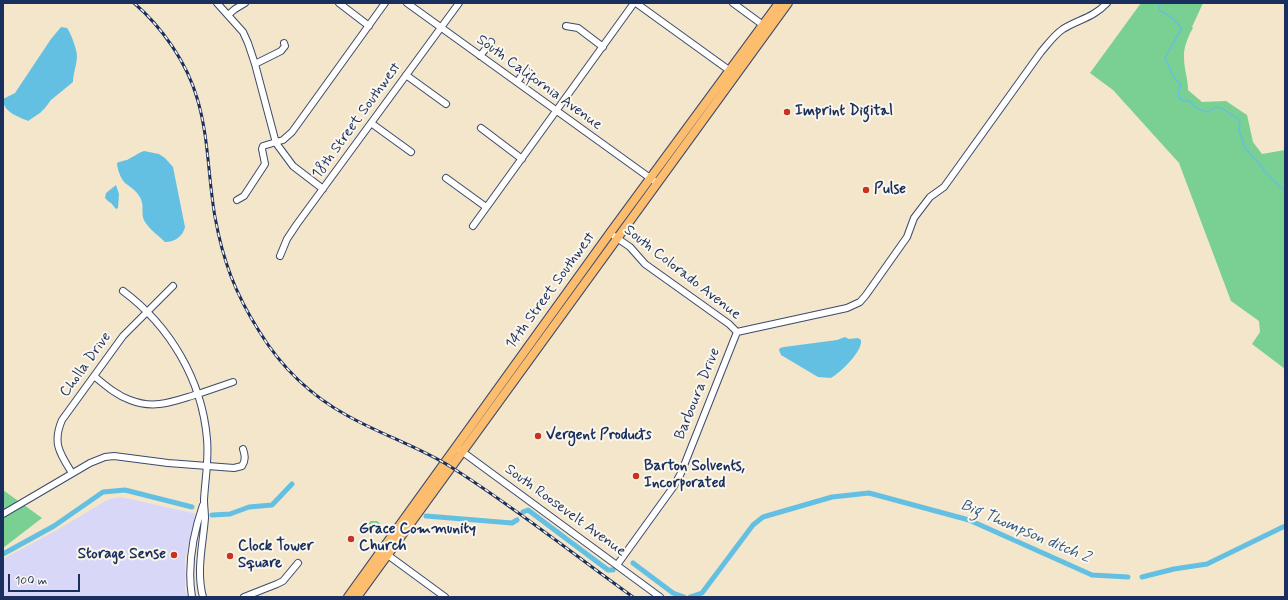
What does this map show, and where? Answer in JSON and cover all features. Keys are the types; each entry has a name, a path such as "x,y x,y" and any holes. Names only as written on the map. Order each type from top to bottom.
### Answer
{"main road":[{"name":"14th Street Southwest","path":"733,73 763,25 779,3"},
{"name":"14th Street Southwest","path":"348,597 384,553 653,181 733,73 788,3"},
{"name":"14th Street Southwest","path":"357,597 384,553"}],"street":[{"path":"217,3 243,32 256,64 276,143 293,166 323,189"},
{"path":"228,15 244,3"},
{"path":"338,3 369,26"},
{"path":"237,200 244,196 265,164 262,149 263,146 276,143 292,132 385,3"},
{"name":"South California Avenue","path":"407,3 653,181"},
{"name":"18th Street Southwest","path":"280,256 287,239 296,224 459,3"},
{"path":"473,226 635,3 733,73"},
{"path":"733,3 763,25"},
{"path":"737,332 847,308 860,302 907,237 914,218 930,197 944,187 1041,52 1064,28 1097,12 1107,3"},
{"path":"566,26 578,28 603,47"},
{"path":"480,56 491,42"},
{"path":"256,64 281,51 285,46 284,43"},
{"path":"517,82 526,70"},
{"path":"406,75 446,104"},
{"path":"371,123 411,152"},
{"path":"481,128 522,158"},
{"path":"446,178 486,207"},
{"name":"South Colorado Avenue","path":"614,236 630,247 645,264 729,324 737,332"},
{"name":"Cholla Drive","path":"72,473 59,450 57,441 62,420 123,336 173,286"},
{"path":"123,291 147,312 165,331 178,350 190,372 202,408 207,434 208,466 204,500 205,517 200,575 202,597"},
{"name":"Barboura Drive","path":"616,565 674,486 681,473 737,332"},
{"path":"94,376 124,398 134,402 160,405 233,382"},
{"path":"3,514 72,473 105,457 114,456 168,463 234,468 242,466 245,459 243,449"},
{"name":"South Roosevelt Avenue","path":"459,449 660,597"},
{"path":"192,597 190,570 192,548 204,500"},
{"path":"384,553 445,597"},
{"path":"244,597 283,581 298,563"}],"shaded area":[{"path":"121,497 197,514 185,558 185,590 188,597 3,597 3,559 57,530 109,499"}],"green space":[{"path":"1141,3 1203,3 1192,27 1193,28 1184,51 1188,90 1202,102 1226,101 1247,115 1253,142 1262,154 1285,150 1285,369 1252,344 1260,332 1259,321 1231,301 1179,163 1113,90 1090,73"},
{"path":"3,490 42,518 3,548"},
{"path":"371,521 377,521 381,524 376,533 366,526"}],"water":[{"path":"61,27 69,30 76,50 77,59 73,82 51,100 40,113 28,121 8,110 5,107 3,99 15,93 51,39"},
{"path":"144,151 159,154 173,167 185,227 180,236 172,241 165,242 147,225 143,218 142,201 140,197 125,183 118,171 117,163 127,160"},
{"path":"116,185 119,194 118,208 116,209 105,198 106,193"},
{"path":"845,337 849,339 858,338 861,340 861,345 855,356 840,372 831,378 818,377 781,355 779,350 780,348 784,347 837,340"}],"waterway":[{"path":"1158,3 1160,11 1178,23 1181,29 1165,58 1174,77 1181,85 1178,92 1179,98 1184,101 1190,101 1195,107 1205,112 1220,107 1238,119 1240,125 1239,130 1245,148 1268,175 1285,191"},
{"name":"Big Thompson ditch 2","path":"212,515 230,514 249,507 272,505 292,484"},
{"name":"Big Thompson ditch 2","path":"3,554 54,526 103,492 125,490 192,507"},
{"name":"Big Thompson ditch 2","path":"690,597 702,593 753,525 763,517 832,497 869,493 969,520 1092,575 1128,577"},
{"name":"Big Thompson ditch 2","path":"523,512 528,510 608,570 613,570"},
{"name":"Big Thompson ditch 2","path":"426,516 512,523 517,520"},
{"name":"Big Thompson ditch 2","path":"1142,577 1174,569 1207,564 1285,526"},
{"name":"Big Thompson ditch 2","path":"633,563 673,593 684,597"}],"railway":[{"path":"134,3 164,34 180,59 193,85 204,128 215,217 226,262 243,303 259,331 277,357 309,390 334,408 361,423 426,453 451,467 520,514 633,597"}],"place":[{"name":"Imprint Digital","path":"787,112"},
{"name":"Pulse","path":"866,190"},
{"name":"Vergent Products","path":"538,436"},
{"name":"Barton Solvents, Incorporated","path":"636,476"},
{"name":"Grace Community Church","path":"351,539"},
{"name":"Storage Sense","path":"174,555"},
{"name":"Clock Tower Square","path":"230,556"}]}
